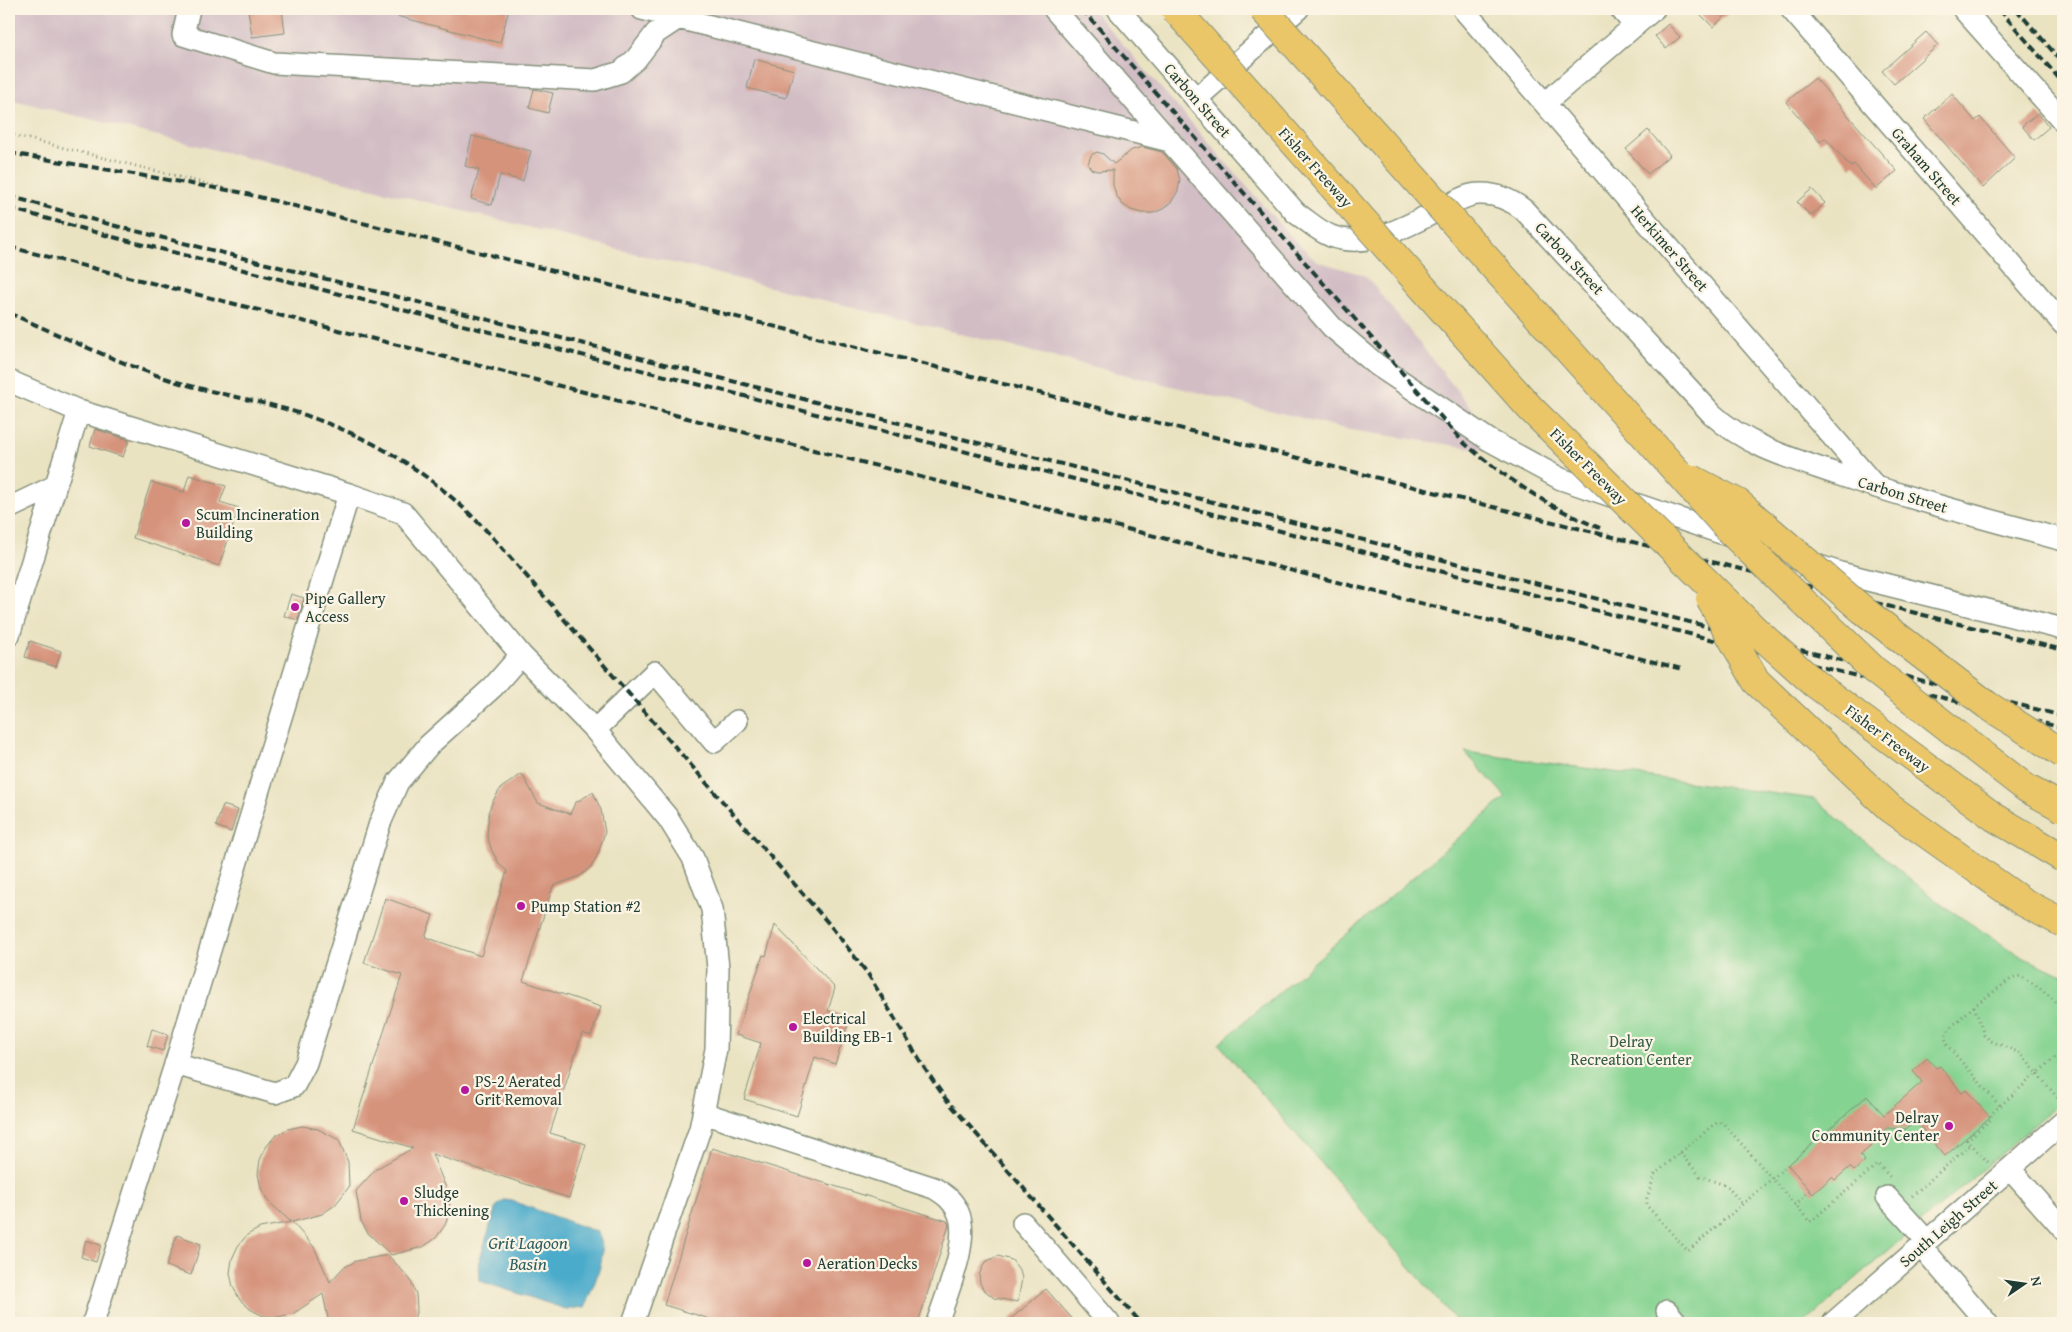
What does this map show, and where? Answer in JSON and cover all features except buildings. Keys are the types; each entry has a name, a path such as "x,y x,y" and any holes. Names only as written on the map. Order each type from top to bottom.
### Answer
{"highway":[{"name":"Fisher Freeway","path":"1175,9 1530,408 1755,630 1814,683 1994,818 2063,858"},
{"path":"1263,9 1731,532 1874,670 2018,782 2063,808"},
{"path":"1675,470 1738,503 1886,628 1987,705 2063,754"},
{"path":"1694,571 1756,681 1890,808 2023,902 2063,923"}],"street":[{"path":"189,9 183,35 274,63 595,80 621,72 636,59 656,33 678,14"},
{"path":"642,9 678,14 1170,142"},
{"path":"1054,9 1332,327 1377,365 1489,440 1561,479 1840,573 2063,629"},
{"name":"Carbon Street","path":"1118,9 1296,213 1317,229 1332,237 1364,240 1392,232 1470,195 1496,195 1516,204 1542,228 1728,428 1758,445 1876,488 2063,540"},
{"path":"1196,99 1298,9"},
{"name":"Herkimer Street","path":"1463,9 1876,488"},
{"path":"1621,9 1635,26"},
{"path":"1545,103 1654,9"},
{"name":"Graham Street","path":"1791,9 2063,324"},
{"path":"1963,9 2063,121"},
{"path":"9,381 79,411 349,494 403,513 521,655 595,730 668,818 693,858 712,909 718,968 716,1049 700,1129 634,1323"},
{"path":"9,635 79,411"},
{"path":"9,508 55,486"},
{"path":"93,1323 175,1064 349,494"},
{"path":"175,1064 275,1093 294,1086 306,1063 380,823 398,782 429,745 493,686 521,655"},
{"path":"595,730 655,672 714,742 737,722"},
{"path":"703,1113 934,1188 952,1201 959,1212 962,1234 956,1263 937,1323"},
{"name":"South Leigh Street","path":"1837,1322 1924,1244 2002,1168 2063,1122"},
{"path":"2002,1168 2063,1229"},
{"path":"1892,1191 1924,1244 1988,1323"},
{"path":"1022,1223 1109,1323"}],"path":[{"path":"9,134 239,192"},
{"path":"2000,1106 1947,1045 1945,1037 1950,1028 1974,1006 2011,979 2020,976 2054,999 2063,1009"},
{"path":"1974,1006 1984,1035 1991,1041 2020,1053 2063,1105"},
{"path":"2002,1168 1968,1140 1992,1120 1991,1114 2063,1051"},
{"path":"1788,1165 1772,1178 1688,1251 1647,1206 1647,1198 1655,1174 1719,1122 1725,1125 1772,1178 1810,1222 1878,1164 1892,1191"},
{"path":"1909,1199 1971,1144"},
{"path":"1680,1153 1700,1176 1727,1186 1742,1204"},
{"path":"1795,1205 1810,1191"}],"shaded area":[{"path":"9,9 1092,9 1290,236 1317,261 1366,276 1479,418 1493,451 1350,430 9,99"}],"green space":[{"name":"Delray Recreation Center","path":"1465,752 1814,799 1939,903 2022,957 2063,975 2063,1100 1804,1323 1458,1323 1219,1044 1506,797"}],"water":[{"name":"Grit Lagoon Basin","path":"504,1200 512,1201 597,1232 601,1241 601,1259 596,1279 585,1307 566,1309 480,1281 479,1262 496,1207"}],"railway":[{"path":"1082,9 1464,443 1496,468 1546,502 1600,528"},
{"path":"1999,9 2063,83"},
{"path":"2016,9 2063,63"},
{"path":"9,153 239,192 2063,650"},
{"path":"9,196 112,225 2063,716"},
{"path":"9,208 109,236 2063,728"},
{"path":"9,247 1682,669"},
{"path":"9,313 92,350 156,375 194,387 282,408 343,430 392,454 414,468 456,501 496,541 830,925 868,974 923,1066 945,1098 1141,1323"}],"place":[{"name":"Scum Incineration Building","path":"186,523"},
{"name":"Pipe Gallery Access","path":"295,607"},
{"name":"Pump Station #2","path":"521,906"},
{"name":"Electrical Building EB-1","path":"793,1027"},
{"name":"PS-2 Aerated Grit Removal","path":"465,1090"},
{"name":"Delray Community Center","path":"1949,1126"},
{"name":"Sludge Thickening","path":"404,1201"},
{"name":"Aeration Decks","path":"807,1263"}]}
